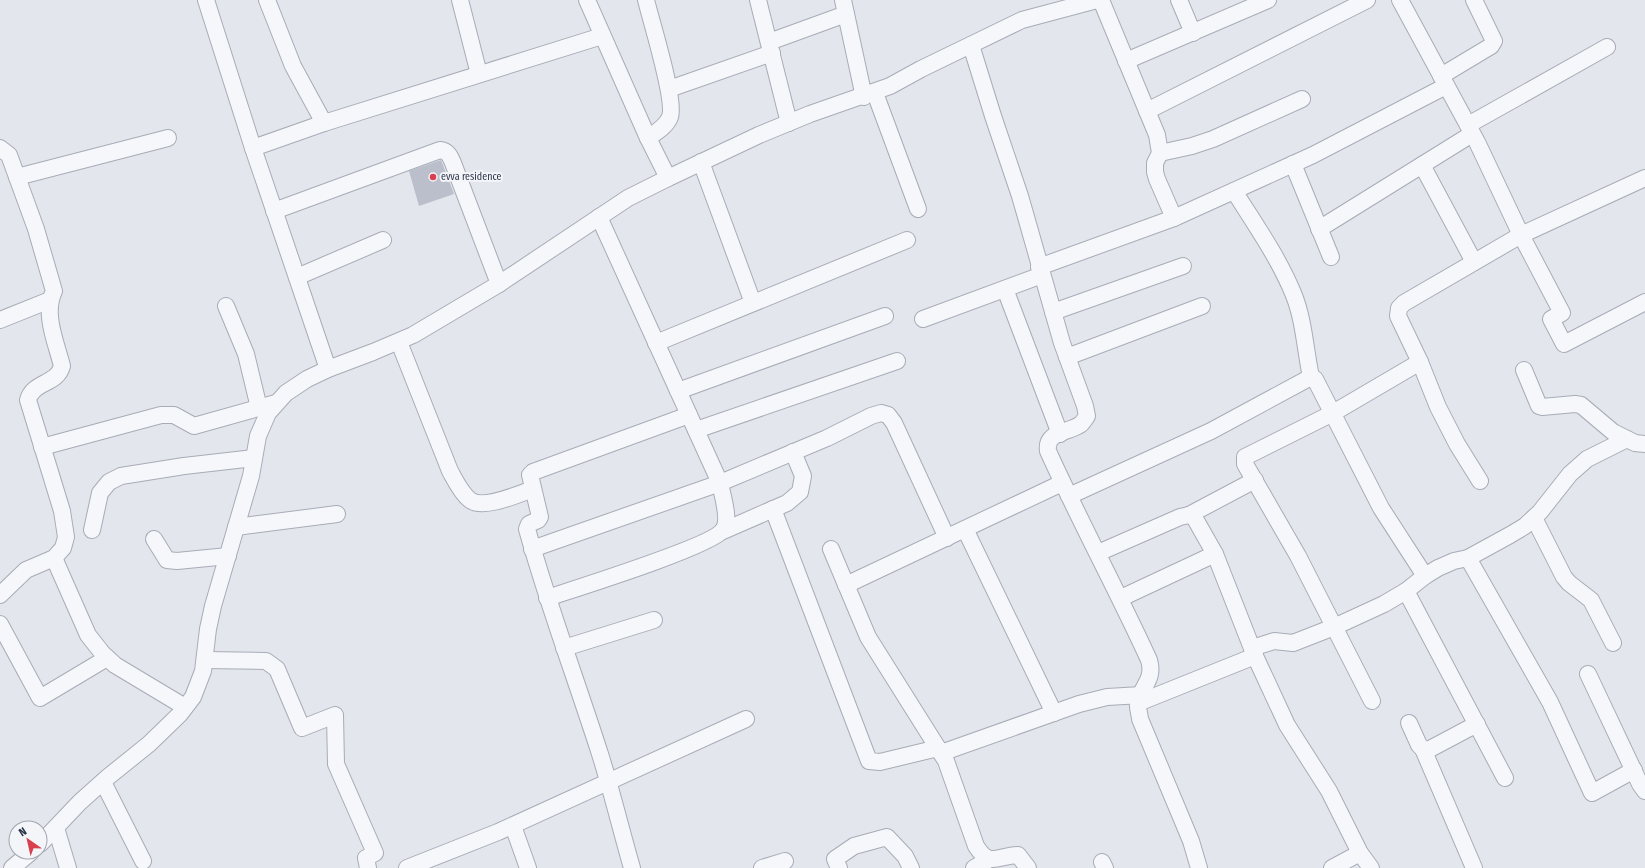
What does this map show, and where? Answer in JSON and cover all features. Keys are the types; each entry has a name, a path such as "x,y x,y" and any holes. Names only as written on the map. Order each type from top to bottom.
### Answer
{"street":[{"path":"206,0 253,148 328,369"},
{"path":"267,0 293,66 324,123"},
{"path":"460,0 479,74"},
{"path":"587,0 648,138 668,178"},
{"path":"646,0 672,106 670,116 665,126 648,138"},
{"path":"758,0 789,123"},
{"path":"48,836 80,802 149,744 193,697 203,671 208,629 213,606 236,527 254,458 258,436 268,413 286,393 296,385 328,369 399,342 413,335 499,284 628,198 668,178 810,114 869,95 890,86 921,69 1022,20 1097,0"},
{"path":"1101,0 1157,135 1160,153 1154,163 1155,172 1157,180 1174,218"},
{"path":"1179,0 1193,33"},
{"path":"1126,61 1268,0"},
{"path":"1147,111 1367,0"},
{"path":"1400,0 1470,129 1521,234 1562,313 1552,320 1564,344 1645,302"},
{"path":"923,319 1004,289 1041,271 1174,218 1293,164 1443,81 1491,46 1494,41 1474,0"},
{"path":"669,89 771,48 844,7 869,95 918,209"},
{"path":"253,148 324,123 602,36"},
{"path":"971,45 1020,196 1053,312 1067,357 1085,406 1087,416 1082,424 1050,438 1047,444 1048,451 1066,490 1121,598 1152,668 1151,676 1140,699 1140,719 1191,841 1199,868"},
{"path":"1319,229 1422,165 1470,129 1607,47"},
{"path":"1160,153 1192,146 1213,139 1302,99"},
{"path":"17,177 168,138"},
{"path":"0,148 2,148 9,155 52,280 54,291 50,300 49,311 62,366 57,375 34,388 28,400 62,511 66,537 63,548 54,558 26,570 0,595"},
{"path":"274,211 440,150 444,150 450,155 499,284"},
{"path":"702,162 753,303"},
{"path":"1293,164 1331,257"},
{"path":"1422,165 1474,262"},
{"path":"1480,481 1456,444 1438,407 1420,362 1398,316 1399,308 1404,303 1521,234 1645,178"},
{"path":"1234,191 1271,250 1293,293 1301,320 1311,377"},
{"path":"599,217 720,482 727,521 723,531"},
{"path":"297,277 383,240"},
{"path":"656,343 907,240"},
{"path":"1053,312 1183,266"},
{"path":"1004,289 1060,434"},
{"path":"0,320 50,300"},
{"path":"226,306 246,354 259,408"},
{"path":"1067,357 1202,306"},
{"path":"678,391 885,316"},
{"path":"399,342 450,471 460,489 470,500 478,503 497,501 534,489"},
{"path":"696,430 897,361"},
{"path":"1372,701 1298,556 1245,464 1245,457 1333,414 1420,362"},
{"path":"1524,370 1539,406 1581,405 1613,432 1635,443 1645,444"},
{"path":"1311,377 1316,379 1381,508 1425,576"},
{"path":"846,585 965,529 1211,431 1311,377"},
{"path":"42,447 161,415 174,415 194,426 276,403"},
{"path":"532,549 720,482 827,438 871,416 881,413 888,415 894,423 947,538"},
{"path":"632,868 601,756 547,598 532,549 527,526 540,517 530,475 533,472 689,415"},
{"path":"773,509 869,761 880,762 939,750 1092,700 1140,699 1253,652 1274,641 1293,643 1334,626 1384,604 1406,591 1425,576 1449,563 1468,558 1525,526 1534,518 1570,474 1587,459 1627,439"},
{"path":"547,598 688,549 711,539 723,531 787,503 800,492 802,485 803,476 793,452"},
{"path":"92,530 100,493 109,482 121,476 184,466 254,458"},
{"path":"1098,553 1180,517 1189,515 1255,480"},
{"path":"236,527 337,514"},
{"path":"1189,515 1194,517 1215,554 1253,652 1287,725 1329,790 1360,853 1371,868"},
{"path":"1534,518 1564,577 1569,584 1590,600 1613,642"},
{"path":"965,529 1054,712"},
{"path":"154,539 167,560 177,561 228,556"},
{"path":"831,549 868,637 939,750 948,767 976,846 982,856 988,860"},
{"path":"1121,598 1215,554"},
{"path":"54,558 88,635 108,658 115,665 185,707"},
{"path":"1468,558 1550,702 1592,792 1634,770"},
{"path":"1406,591 1505,778"},
{"path":"564,648 654,620"},
{"path":"0,624 40,698 108,658"},
{"path":"205,660 266,661 277,669 302,728 335,715 336,764 375,853 366,858 368,868"},
{"path":"1588,674 1645,791"},
{"path":"407,868 512,826 746,719"},
{"path":"1409,723 1419,745 1423,750 1474,868"},
{"path":"1423,750 1428,750 1477,724"},
{"path":"103,782 143,861"},
{"path":"512,826 528,868"},
{"path":"56,828 68,868"},
{"path":"839,868 835,859 854,846 887,837 906,856 912,868"},
{"path":"1332,868 1360,853"},
{"path":"974,868 988,860 1018,855 1028,868"},
{"path":"12,868 22,860"},
{"path":"762,868 785,861"}],"building":[{"name":"evva residence","path":"441,160 454,194 419,206 409,171"}],"place":[{"name":"evva residence","path":"433,177"}]}
